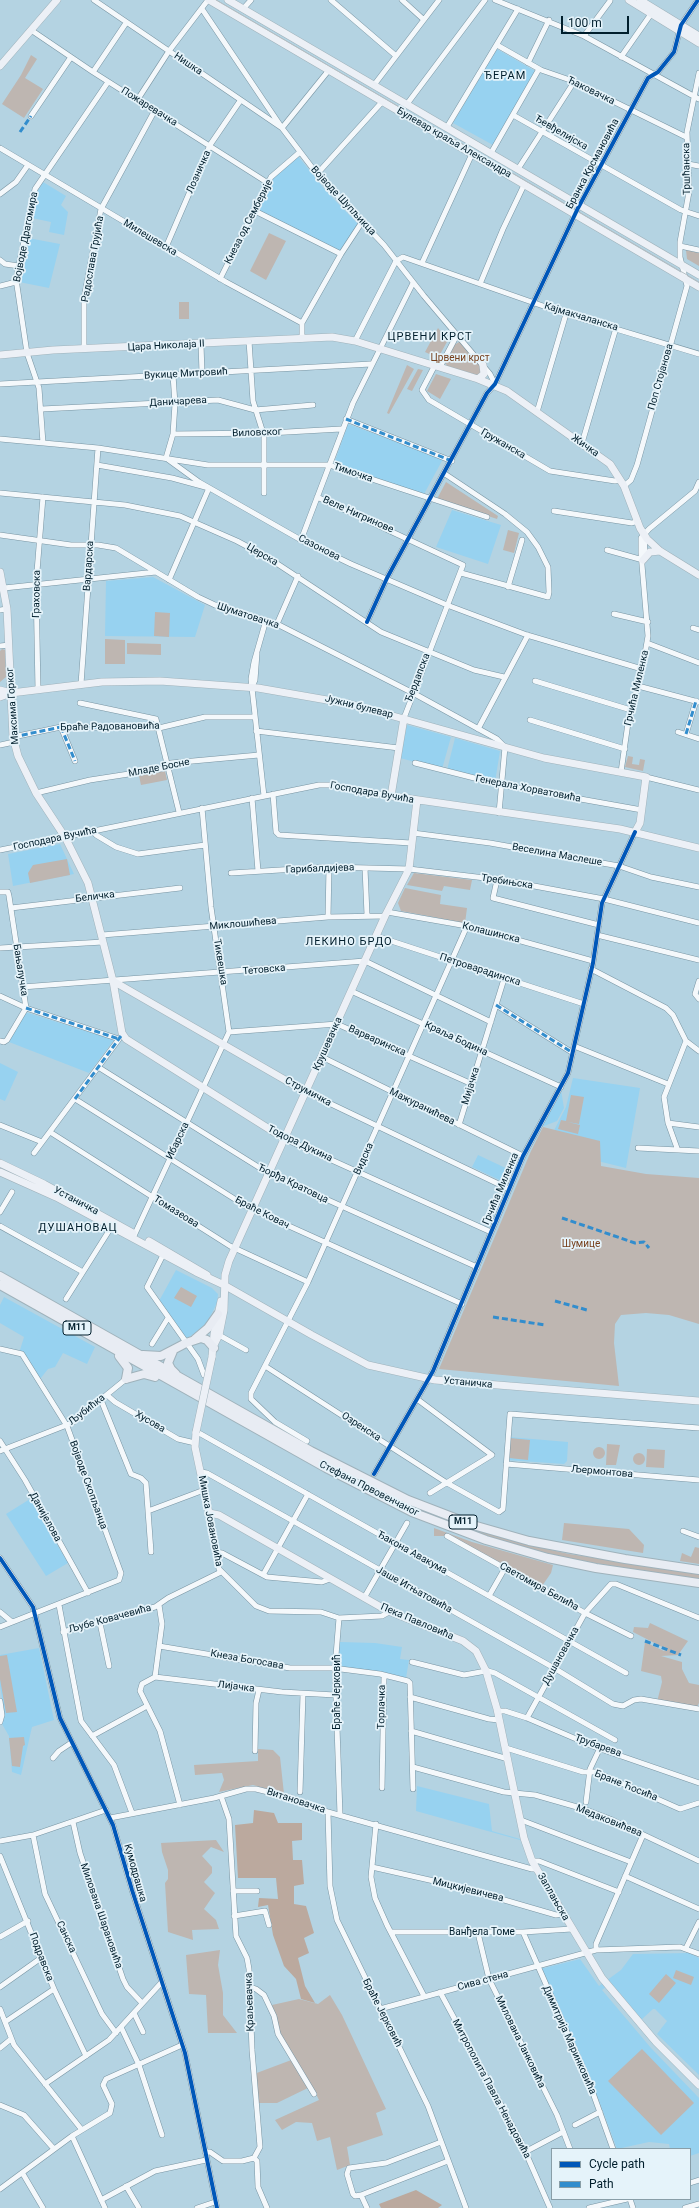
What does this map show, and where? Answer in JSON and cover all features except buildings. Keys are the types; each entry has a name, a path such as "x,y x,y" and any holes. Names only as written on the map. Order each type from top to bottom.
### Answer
{"highway":[{"name":"M11","path":"1,1279 111,1348 171,1382"},
{"name":"M11","path":"1,1279 186,1382"},
{"path":"138,1355 158,1356 173,1351 195,1339 208,1328 218,1314"},
{"path":"195,1339 206,1339 214,1346"},
{"path":"111,1348 127,1365 128,1371 126,1379 144,1374 171,1382"},
{"path":"173,1351 169,1358 169,1367 186,1382"},
{"name":"Стефана Првовенчаног","path":"171,1382 372,1494 448,1526 516,1549 566,1562 699,1583"},
{"name":"Стефана Првовенчаног","path":"186,1382 363,1480 408,1500 467,1523 503,1534 557,1547 699,1570"}],"main road":[{"path":"0,66 57,0"},
{"name":"Булевар краља Александра","path":"208,0 699,287"},
{"name":"Булевар краља Александра","path":"228,0 699,275"},
{"path":"629,0 651,14 699,36"},
{"path":"640,0 699,43"},
{"name":"Цара Николаја II","path":"0,355 84,349 332,337 354,341"},
{"path":"354,341 495,384"},
{"path":"478,379 484,374 483,365"},
{"name":"Жичка","path":"495,384 610,464 623,483 644,534"},
{"path":"644,534 660,550 699,575"},
{"path":"643,558 650,552 660,550"},
{"name":"Максима Горког","path":"0,572 4,588 3,610 9,646 14,739 19,760 36,794 66,837 85,876 93,897 113,981 120,1037"},
{"name":"Јужни булевар","path":"0,697 11,693 112,681 173,681 252,687 318,697 404,718 544,758 646,777"},
{"name":"Јужни булевар","path":"0,690 11,693"},
{"name":"Ђердапска","path":"391,796 404,718"},
{"name":"Грчића Миленка","path":"635,832 639,826 646,777"},
{"name":"Господара Вучића","path":"391,796 635,832 699,848"},
{"name":"Крушевачка","path":"225,1293 225,1273 235,1248 386,914 409,869 417,800"},
{"name":"Струмичка","path":"113,981 306,1092"},
{"name":"Тодора Дукина","path":"120,1037 126,1039 285,1139"},
{"name":"Устаничка","path":"0,1163 44,1184 164,1253 360,1362 429,1379 699,1401"},
{"name":"Устаничка","path":"0,1172 56,1197 134,1236"},
{"path":"214,1346 218,1314 225,1293"},
{"path":"214,1346 219,1336 225,1303 225,1293"},
{"name":"Мишка Јовановића","path":"209,1513 195,1443 214,1346"},
{"name":"Пека Павловића","path":"209,1513 219,1515 389,1612 467,1644 478,1656 486,1671"},
{"name":"Заплањска","path":"486,1671 506,1748 524,1840 532,1861 602,1978 656,2042 699,2085"}],"street":[{"name":"Нишка","path":"94,0 240,101 282,128"},
{"path":"138,99 169,51 208,0"},
{"path":"243,9 251,0"},
{"path":"331,0 395,55"},
{"path":"402,0 423,19"},
{"path":"374,85 395,55 439,0"},
{"path":"407,104 485,0"},
{"path":"495,0 549,20 584,36 699,99"},
{"path":"680,28 698,0"},
{"path":"584,36 610,1"},
{"name":"Војводе Шупљикца","path":"202,8 269,110 317,174 396,261 494,378 495,384"},
{"path":"447,127 518,9"},
{"path":"621,57 651,14"},
{"path":"528,63 549,20"},
{"path":"93,72 126,23"},
{"name":"Бранка Крсмановића","path":"367,622 387,579 409,538 431,500 489,390 495,384 575,214 652,74 660,71 674,52 680,28"},
{"name":"Пожаревачка","path":"31,30 108,82 138,99 268,182"},
{"name":"Ђаковачка","path":"497,45 539,69 552,72 574,82 686,136"},
{"path":"31,116 71,57"},
{"path":"490,153 539,69"},
{"path":"282,128 329,70"},
{"name":"Тршћанска","path":"682,265 680,246 688,192 686,136 699,73"},
{"name":"Војводе Драгомира","path":"43,443 42,409 38,382 27,353 16,282 34,192 108,82"},
{"path":"518,169 574,82"},
{"name":"Лозничка","path":"166,247 210,145 240,101"},
{"path":"317,174 382,102"},
{"name":"Радослава Грујића","path":"84,349 84,298 101,209 155,110"},
{"path":"262,115 268,113 269,110"},
{"name":"Ђевђелијска","path":"513,115 686,212 699,216"},
{"name":"Милешевска","path":"0,148 220,279 302,323"},
{"name":"Кнеза од Семберије","path":"220,279 271,177 300,152"},
{"path":"422,263 472,154"},
{"path":"688,164 699,166"},
{"path":"0,194 16,182 28,165"},
{"path":"480,284 524,184"},
{"path":"254,210 340,254"},
{"path":"302,339 302,323 340,254 362,222"},
{"path":"680,246 699,250"},
{"name":"Кајмакчаланска","path":"396,261 402,257 422,263 566,314 699,354"},
{"path":"0,260 5,264 19,266"},
{"path":"354,341 396,261"},
{"name":"Поп Стојанова","path":"623,483 633,478 687,286 687,280 682,265"},
{"path":"0,286 16,282"},
{"path":"300,540 342,428 371,364 413,283"},
{"path":"537,412 566,314"},
{"path":"582,444 616,328"},
{"name":"Гружанска","path":"457,335 422,388 424,395 429,400 540,466 555,472 623,483"},
{"path":"249,341 250,370 255,410 264,433 264,493"},
{"path":"201,344 202,373"},
{"name":"Вукице Митровић","path":"0,384 371,364"},
{"path":"166,458 173,434 175,403 172,375"},
{"name":"Даничарева","path":"42,409 220,400 255,410 313,405"},
{"path":"346,419 452,461"},
{"name":"Виловског","path":"173,434 264,433 342,428"},
{"name":"Сазонова","path":"0,439 98,448 166,458 209,488 300,540 387,579 447,605 528,635 642,669"},
{"name":"Вардарска","path":"81,684 98,448"},
{"name":"Тимочка","path":"166,458 208,465 329,465 431,500 487,517"},
{"path":"97,465 172,478 209,488 168,580"},
{"path":"445,474 521,526 538,547 549,571 548,597 461,573"},
{"path":"644,534 697,491 699,482"},
{"name":"Церска","path":"0,493 95,502 157,510 194,521 253,549 298,576 381,632 474,670 504,677"},
{"name":"Граховска","path":"38,690 36,584 43,497"},
{"name":"Веле Нигринове","path":"317,497 409,538 463,565"},
{"path":"554,511 632,523 638,521"},
{"name":"Грчића Миленка","path":"621,772 631,710 638,686 647,643 648,622 643,558 640,544 644,534"},
{"name":"Шуматовачка","path":"0,535 71,545 90,545 116,548 168,580 211,603 277,624 412,692 497,739 504,747"},
{"path":"508,587 522,540"},
{"path":"607,550 643,558"},
{"name":"Ђердапска","path":"404,718 412,692 463,565"},
{"path":"4,588 156,572"},
{"path":"277,624 298,576"},
{"path":"614,614 648,622"},
{"path":"264,796 254,717 252,687 255,680 257,652 266,620"},
{"path":"693,628 699,630"},
{"path":"478,729 504,677 528,635"},
{"path":"647,643 699,663"},
{"path":"0,646 9,646"},
{"path":"535,681 631,710"},
{"path":"638,686 697,702 686,734"},
{"path":"80,703 156,719 178,812"},
{"name":"Браће Радовановића","path":"0,744 62,727 159,728 205,717 254,717"},
{"path":"530,720 625,749"},
{"path":"62,727 75,761"},
{"path":"256,731 398,748"},
{"path":"678,732 699,739"},
{"path":"499,813 504,747"},
{"name":"Младе Босне","path":"36,794 90,780 161,769 168,765 259,756"},
{"name":"Генерала Хорватовића","path":"415,764 502,785 642,810"},
{"name":"Јужни булевар","path":"646,777 699,790"},
{"name":"Господара Вучића","path":"0,850 178,812 326,784 391,796"},
{"path":"273,794 276,832 283,835 411,843"},
{"path":"252,798 258,871"},
{"name":"Тиквешка","path":"202,808 214,926 222,973 229,1032"},
{"path":"93,831 98,837 116,847 138,854 205,845"},
{"name":"Грчића Миленка","path":"374,1474 429,1379 462,1304 523,1156 568,1073 592,969 604,898 635,832"},
{"name":"Веселина Маслеше","path":"413,833 490,843 619,866 651,877 699,887"},
{"path":"328,917 329,867"},
{"name":"Гарибалдијева","path":"231,873 329,867 409,869"},
{"path":"365,868 367,915"},
{"name":"Требињска","path":"409,869 497,880 604,898 699,923"},
{"path":"497,880 493,898 599,925"},
{"name":"Беличка","path":"11,908 93,897 180,888"},
{"name":"Бањалучка","path":"0,892 8,892 26,1008 2,1042"},
{"name":"Миклошићева","path":"0,948 214,926 386,914"},
{"name":"Колашинска","path":"386,914 467,926 593,960"},
{"name":"Видска","path":"307,1441 269,1417 251,1399 253,1389 308,1282 467,926"},
{"path":"597,935 699,960"},
{"name":"Петроварадинска","path":"376,936 584,1004"},
{"path":"365,961 491,1022"},
{"name":"Тетовска","path":"22,987 365,961"},
{"path":"592,969 669,1010 686,1041 699,1051"},
{"name":"Мијачка","path":"459,1125 504,978"},
{"path":"697,998 699,981"},
{"name":"Краља Бодина","path":"351,991 561,1087"},
{"path":"0,996 26,1008 120,1037 34,1153"},
{"path":"496,1005 573,1053"},
{"name":"Варваринска","path":"229,1032 337,1024 472,1084"},
{"path":"223,1044 229,1032"},
{"path":"677,1148 668,1123 664,1100 668,1084 686,1041"},
{"name":"Ибарска","path":"134,1236 223,1044"},
{"path":"574,1046 668,1084"},
{"name":"Мажуранићева","path":"322,1057 523,1156"},
{"name":"Ђорђа Кратовца","path":"98,1068 268,1173 342,1208 477,1267"},
{"name":"Струмичка","path":"306,1092 509,1189"},
{"name":"Браће Ковач","path":"75,1099 252,1210 325,1244 462,1304"},
{"path":"668,1123 699,1127"},
{"path":"0,1125 42,1142"},
{"name":"Томазеова","path":"50,1132 235,1248 308,1282"},
{"name":"Тодора Дукина","path":"285,1139 491,1232"},
{"path":"638,1148 677,1148 699,1151"},
{"path":"0,1212 12,1192"},
{"path":"0,1226 83,1272"},
{"path":"66,1299 112,1226"},
{"path":"164,1253 147,1287 198,1359 204,1375"},
{"path":"152,1344 168,1318"},
{"path":"219,1336 246,1350"},
{"name":"Војводе Скопљанца","path":"0,1349 20,1353 67,1426 120,1569 121,1576 119,1580 88,1593"},
{"name":"Озренска","path":"265,1366 447,1483 498,1511 504,1509 506,1464"},
{"name":"Љубићка","path":"0,1451 67,1426 126,1379"},
{"name":"Хусова","path":"107,1395 115,1402 178,1439 195,1443"},
{"path":"417,1399 492,1454 492,1458 430,1493"},
{"path":"101,1400 131,1474 141,1478 146,1483 151,1552"},
{"path":"506,1464 510,1414 699,1428"},
{"name":"Ђакона Авакума","path":"198,1432 626,1673"},
{"name":"Данијелова","path":"0,1441 88,1593"},
{"name":"Љермонтова","path":"506,1464 699,1480"},
{"name":"Јаше Игњатовића","path":"200,1472 207,1473 293,1521 554,1668 613,1704 622,1706 627,1705 634,1700 641,1699 699,1709"},
{"path":"148,1510 204,1490"},
{"path":"263,1575 308,1494"},
{"name":"Мишка Јовановића","path":"209,1513 215,1552 220,1572 259,1608 286,1612 321,1612 333,1614 339,1618 382,1616 389,1612"},
{"path":"364,1598 394,1543 407,1523"},
{"path":"683,1531 699,1537"},
{"name":"Светомира Белића","path":"448,1536 585,1613 631,1636"},
{"path":"215,1552 222,1553 263,1575 310,1582 325,1582 330,1579"},
{"name":"Кумодрашка","path":"0,1558 28,1597 36,1614 54,1700 60,1718 71,1743 110,1818 182,2045 217,2208"},
{"path":"489,1596 505,1568"},
{"name":"Љубе Ковачевића","path":"63,1632 100,1623 159,1605 166,1599 220,1572"},
{"name":"Душановачка","path":"527,1718 585,1613 611,1584 616,1584 699,1618"},
{"path":"0,1626 36,1614 88,1593"},
{"path":"59,1605 82,1725 114,1765 132,1814"},
{"path":"159,1605 162,1624 155,1677 140,1686 147,1706 160,1731 180,1805"},
{"path":"0,1612 12,1622"},
{"name":"Браће Јерковић","path":"339,1618 335,1668 335,1695 340,1814"},
{"path":"100,1623 109,1666"},
{"name":"Кнеза Богосава","path":"159,1646 290,1668 335,1668"},
{"path":"412,1662 464,1676 486,1671 495,1673 615,1740"},
{"name":"Торлачка","path":"335,1668 380,1674 384,1676 382,1788"},
{"path":"384,1676 408,1681 410,1697 413,1789"},
{"name":"Лијачка","path":"155,1677 259,1690 335,1695"},
{"path":"255,1751 256,1703 259,1690"},
{"path":"300,1792 303,1694"},
{"path":"410,1697 489,1719 499,1720"},
{"path":"0,1701 2,1715 0,1722"},
{"path":"92,1736 147,1706"},
{"name":"Трубарева","path":"497,1711 505,1711 527,1718 600,1748 699,1783"},
{"path":"411,1731 508,1759"},
{"path":"53,1758 59,1751 71,1743"},
{"name":"Бране Ћосића","path":"506,1748 583,1772 590,1771 680,1809 699,1804"},
{"path":"586,1802 590,1771 600,1748"},
{"name":"Медаковићева","path":"413,1767 515,1793 535,1795 584,1810 699,1861"},
{"name":"Витановачка","path":"110,1818 180,1805 246,1789 256,1789 292,1798 310,1807 376,1824 523,1867 537,1869"},
{"name":"Краљевачка","path":"221,1796 229,1819 236,1936 248,1963 252,2044 260,2143 259,2151 254,2158"},
{"path":"0,1841 33,1835 106,1810"},
{"name":"Браће Јерковић","path":"328,1812 330,1886 334,1910 340,1931 423,2095 466,2208"},
{"path":"521,1820 631,1862"},
{"name":"Милована Шарановића","path":"73,1822 80,1853 121,1974 127,1987 142,2003"},
{"path":"376,1824 372,1867 372,1888 375,1898 391,1932 424,1996"},
{"name":"Санска","path":"33,1835 45,1894 102,2014 116,2033"},
{"path":"596,1950 596,1944 643,1835"},
{"name":"Подравска","path":"0,1856 28,1921 54,1989 86,2056"},
{"path":"532,1861 539,1861 619,1892"},
{"name":"Мицкијевичева","path":"372,1867 456,1886 556,1915 563,1914"},
{"path":"625,1876 699,1909"},
{"path":"233,1891 257,1891"},
{"path":"234,1916 265,1911 269,1925"},
{"path":"0,1937 28,1921"},
{"path":"699,1922 686,1948 699,1954"},
{"name":"Ванђела Томе","path":"391,1932 478,1933 572,1929"},
{"name":"Димитрија Маринковића","path":"523,1932 600,2112 613,2148"},
{"name":"Милована Јанковића","path":"478,1933 489,1979 557,2115 570,2148"},
{"name":"Сива стена","path":"380,2009 596,1950 686,1948"},
{"path":"0,1987 41,1958"},
{"path":"45,2084 106,2042 116,2033 161,1982"},
{"path":"250,1987 256,1989 264,1995 274,2016 278,2034 314,2094"},
{"path":"5,2022 54,1989"},
{"name":"Митрополита Павла Ненадовића","path":"440,1992 525,2152 550,2208"},
{"path":"0,2009 11,2040 82,2130"},
{"path":"134,2013 143,2032"},
{"path":"121,2027 139,2065 162,2135"},
{"path":"0,2048 11,2040"},
{"path":"0,2189 23,2174 72,2136 110,2113 112,2104 103,2086 104,2081 182,2045"},
{"path":"0,2105 25,2116 54,2149"},
{"path":"575,2126 600,2112"},
{"path":"525,2152 563,2132"},
{"path":"72,2136 105,2208"},
{"path":"441,2142 386,2163 352,2167 347,2170 353,2194 356,2196 362,2195 448,2161"},
{"path":"205,2152 210,2152 220,2160 227,2161 248,2161 254,2158 257,2161 258,2187 267,2208"},
{"path":"101,2200 160,2170 206,2160"},
{"path":"23,2174 43,2208"},
{"path":"126,2186 139,2208"},
{"path":"362,2195 367,2208"},
{"path":"589,2208 623,2200"},
{"path":"197,2208 215,2202"},
{"path":"684,2208 699,2204"}],"shaded area":[{"path":"497,49 535,71 493,145 453,123"},
{"path":"298,156 325,190 358,224 340,251 257,210 273,178"},
{"path":"43,182 66,196 61,205 68,212 64,235 49,232 51,222 32,218 36,194"},
{"path":"28,238 60,244 49,288 19,282"},
{"path":"348,424 443,459 423,496 334,464"},
{"path":"452,510 501,525 488,564 436,547"},
{"path":"153,577 205,605 195,637 105,636 106,581"},
{"path":"407,725 451,737 442,769 400,758"},
{"path":"455,738 500,751 495,782 447,770"},
{"path":"60,844 74,874 13,886 8,854"},
{"path":"25,1012 114,1040 89,1073 9,1042"},
{"path":"0,1063 18,1072 5,1101 0,1099"},
{"path":"573,1078 640,1088 626,1168 545,1148 566,1107"},
{"path":"561,1090 564,1108 557,1121 539,1128"},
{"path":"478,1155 512,1171 506,1183 472,1167"},
{"path":"176,1270 212,1288 218,1294 217,1303 207,1323 187,1339 159,1301"},
{"path":"4,1297 95,1347 87,1364 63,1353 55,1367 48,1369 40,1379 20,1350 24,1337 0,1323 0,1305"},
{"path":"509,1437 568,1442 567,1461 564,1464 507,1460"},
{"path":"30,1499 68,1563 46,1576 6,1514"},
{"path":"340,1642 375,1643 402,1647 400,1659 409,1660 406,1678 336,1668"},
{"path":"39,1648 54,1720 32,1727 21,1775 12,1772 9,1736 2,1724 5,1715 0,1686 0,1655"},
{"path":"417,1786 489,1804 492,1831 520,1840 416,1811"},
{"path":"254,1810 274,1813 278,1823 302,1823 302,1840 292,1841 293,1860 302,1860 304,1884 294,1886 294,1904 306,1906 314,1933 304,1938 309,1953 298,1958 305,1986 315,2003 301,1999 296,1979 284,1966 273,1935 268,1905 258,1907 259,1898 278,1899 276,1878 238,1878 235,1825 253,1823"},
{"path":"689,1953 699,1958 699,2075 657,2034 667,2021 655,2009 653,2009 640,2021 608,1985 602,1990 651,2048 699,2098 699,2153 691,2156 691,2148 670,2148 669,2144 649,2142 617,2148 598,2098 540,1969 580,1959 599,1986 621,1970 633,1954"},
{"path":"416,2190 442,2205 438,2208 381,2208 379,2204"}],"green space":[{"path":"31,55 37,59 25,78 43,89 24,118 2,104 21,75"},
{"path":"269,233 286,241 266,280 250,271"},
{"path":"686,250 699,253 699,266 687,259"},
{"path":"179,302 189,302 189,319 179,319"},
{"path":"438,328 448,340 438,358 425,352"},
{"name":"Црвени крст","path":"459,342 462,343 481,366 481,373 477,376 447,366 445,362 454,345"},
{"path":"407,365 414,369 389,414 387,413"},
{"path":"418,369 423,370 412,391 407,389"},
{"path":"436,374 451,379 440,399 427,391"},
{"path":"446,482 498,516 497,519 437,499"},
{"path":"508,530 519,533 514,553 503,550"},
{"path":"155,612 170,613 169,637 154,636"},
{"path":"105,639 125,640 125,664 105,664"},
{"path":"127,643 161,644 161,655 127,654"},
{"path":"2,649 5,650 6,677 0,682 0,651"},
{"path":"628,756 633,757 632,764 639,765 640,759 645,760 643,771 625,767"},
{"path":"165,771 167,780 141,785 139,776"},
{"path":"67,859 70,875 30,883 28,873 33,865"},
{"path":"414,873 472,880 470,890 444,886 442,891 407,885"},
{"path":"405,888 441,895 440,904 467,908 465,923 401,911 398,903"},
{"path":"571,1095 584,1097 579,1124 568,1122 580,1125 578,1134 558,1129 561,1120 566,1121"},
{"name":"Шумице","path":"543,1127 600,1141 601,1166 646,1174 699,1178 699,1324 669,1315 646,1313 621,1315 615,1324 614,1343 619,1386 439,1369 531,1151"},
{"path":"181,1287 197,1296 191,1307 174,1298"},
{"path":"510,1438 530,1440 528,1460 509,1458"},
{"path":"607,1444 620,1445 616,1465 606,1465"},
{"path":"601,1447 604,1448 604,1458 597,1459 594,1458 593,1451 594,1448"},
{"path":"647,1449 665,1450 664,1468 646,1467"},
{"path":"637,1453 641,1453 645,1459 641,1465 637,1465 633,1461 633,1457"},
{"path":"363,1483 404,1502 521,1543 569,1554 699,1573 699,1579 568,1559 478,1534 419,1511"},
{"path":"564,1523 629,1529 644,1545 643,1553 562,1540"},
{"path":"434,1528 472,1542 553,1565 551,1573 542,1586 448,1536 434,1536"},
{"path":"695,1547 699,1548 699,1564 680,1561 682,1553 691,1557"},
{"path":"650,1623 688,1641 678,1655 661,1656 682,1662 682,1669 689,1683 699,1685 699,1703 696,1709 657,1702 662,1682 661,1676 641,1671 645,1642 664,1651 666,1649 633,1632 634,1627 648,1628"},
{"path":"7,1655 17,1712 6,1713 0,1679 0,1656"},
{"path":"24,1737 25,1745 23,1746 20,1767 12,1766 9,1738"},
{"path":"258,1749 273,1750 280,1757 284,1794 253,1785 219,1792 224,1780 222,1773 195,1775 194,1765 258,1761"},
{"path":"216,1840 224,1852 211,1847 202,1856 212,1867 212,1873 204,1882 215,1893 204,1909 216,1920 219,1929 192,1930 193,1940 168,1932 165,1883 168,1879 168,1870 162,1852 161,1843"},
{"path":"220,1950 218,1965 223,1993 223,2015 237,2033 208,2033 206,1995 189,1994 186,1955"},
{"path":"676,1970 694,1977 691,1985 673,1978"},
{"path":"666,1974 676,1983 659,2003 649,1994"},
{"path":"330,1995 342,2015 386,2109 376,2113 383,2135 347,2147 350,2165 337,2170 330,2137 317,2141 312,2123 296,2122 282,2130 275,2120 319,2100 312,2086 277,2103 256,2103 254,2074 294,2059 281,2035 272,2005 299,1999 318,2004"},
{"path":"642,2049 694,2103 661,2135 608,2081"}],"tram line":[{"path":"216,0 699,282"}],"marked path":[{"path":"20,132 31,116"},
{"path":"346,419 452,461"},
{"path":"686,734 696,701"},
{"path":"61,727 75,761"},
{"path":"13,737 61,727 159,728"},
{"path":"496,1005 573,1053"},
{"path":"26,1008 119,1039"},
{"path":"75,1099 121,1036"},
{"path":"562,1218 635,1243 644,1242 649,1248"},
{"path":"555,1301 587,1310"},
{"path":"493,1317 545,1325"},
{"path":"645,1641 681,1655"}],"cycle path":[{"path":"367,622 387,578 487,393 495,384 578,208 648,78 658,72 674,52 681,25 698,0"},
{"path":"374,1474 433,1371 523,1156 568,1073 593,963 602,903 635,832"},
{"path":"0,1558 33,1607 60,1718 113,1825 132,1890 185,2053 217,2208"}],"district":[{"name":"ЂЕРАМ","path":"505,76"},
{"name":"ЦРВЕНИ КРСТ","path":"430,337"},
{"name":"ЛЕКИНО БРДО","path":"349,942"},
{"name":"ДУШАНОВАЦ","path":"78,1228"}]}
